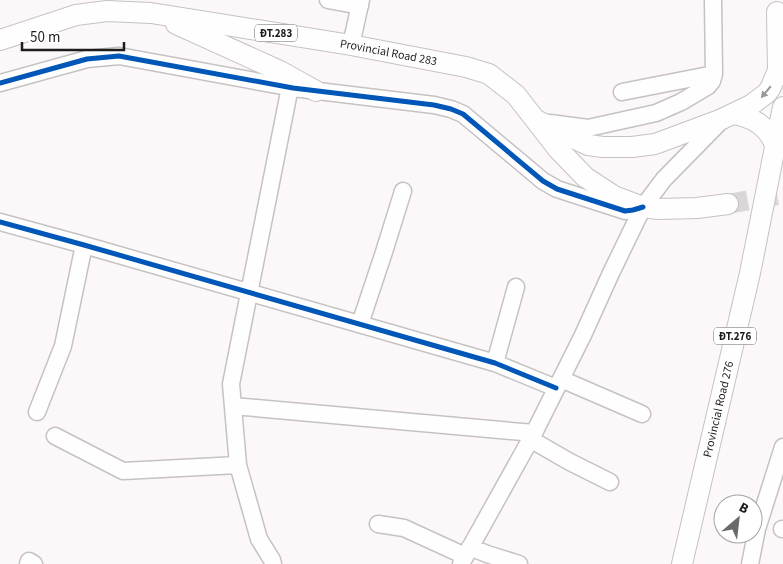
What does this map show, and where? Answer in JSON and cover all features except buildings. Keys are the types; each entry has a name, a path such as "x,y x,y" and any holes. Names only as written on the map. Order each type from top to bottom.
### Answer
{"main road":[{"name":"Provincial Road 283","path":"0,40 76,16 107,11 151,13 351,45 466,66 489,74 516,95 558,149 585,177 614,196 643,207 663,209 697,208 728,204"},
{"path":"151,13 280,71 316,91"},
{"path":"534,119 588,145 632,148 655,144 728,117 760,99 767,93 775,79 778,70 779,13"},
{"name":"Provincial Road 276","path":"682,564 750,273 783,107"},
{"path":"728,117 747,117 758,122 768,132 775,145"}],"street":[{"path":"328,0 360,3 351,45"},
{"path":"534,119 588,128 656,113 702,90 712,82 714,74 713,0"},
{"path":"0,83 87,59 119,56 290,87 434,105 463,114 544,181 557,189 625,211 643,207"},
{"path":"622,92 714,74"},
{"path":"273,564 259,539 238,465 232,384 290,87"},
{"path":"466,555 532,436 583,336 643,207 664,179 728,117"},
{"path":"360,324 403,191"},
{"path":"0,222 495,363 559,383 642,414"},
{"path":"37,412 63,346 84,245"},
{"path":"495,363 516,287"},
{"path":"233,406 532,436 570,462 610,482"},
{"path":"55,436 122,471 238,465"},
{"path":"750,564 757,529 783,447"},
{"path":"378,524 404,528 466,555 487,554 519,564"},
{"path":"28,564 29,561 34,564"}],"tunnel":[{"path":"728,204 783,194"}],"cycle path":[{"path":"0,83 87,59 119,56 293,88 434,105 463,114 543,181 557,189 625,211 643,207"},
{"path":"0,222 495,363 556,388"}]}
